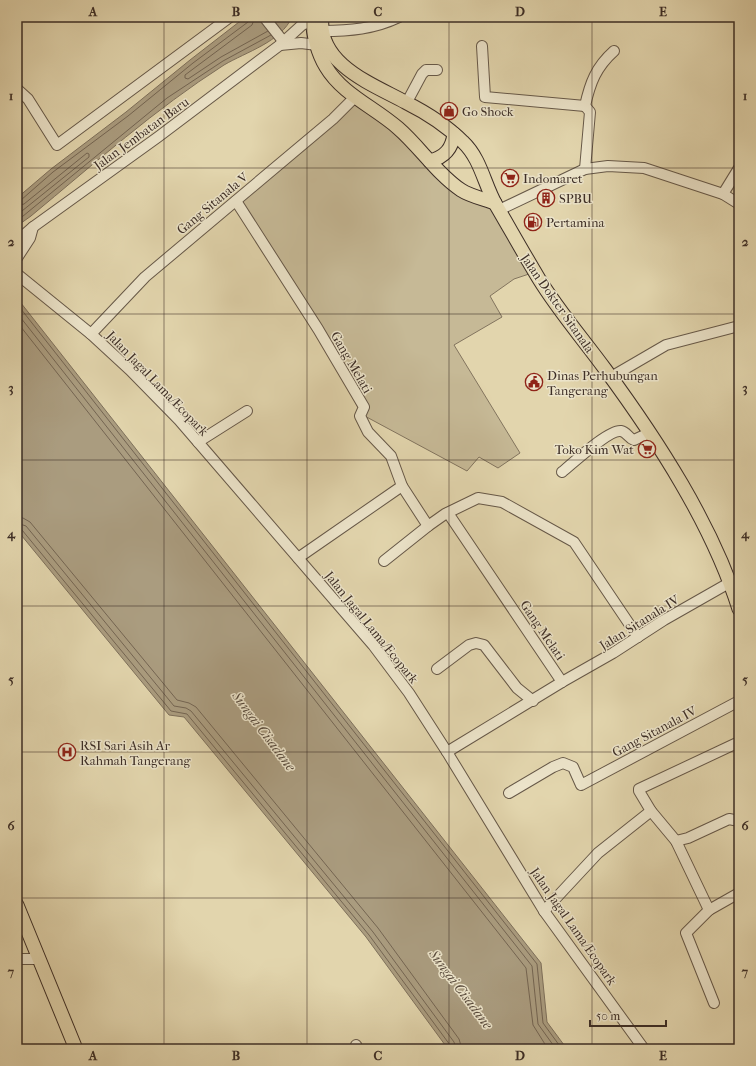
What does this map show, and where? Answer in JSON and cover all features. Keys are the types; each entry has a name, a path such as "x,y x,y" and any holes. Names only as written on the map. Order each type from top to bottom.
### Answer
{"main road":[{"path":"318,21 317,45 326,66 337,81 355,97 375,109 399,128 430,161 461,190 497,207"},
{"name":"Jalan Dokter Sitanala","path":"318,21 327,44 344,66 362,80 407,102 454,134 465,144 474,157 497,207 540,281 611,377 649,433 706,528 739,609"},
{"path":"430,161 439,158 448,151 453,143 454,134"},
{"path":"17,904 76,1049"}],"street":[{"path":"17,89 28,99 57,145 229,17"},
{"path":"264,17 280,41 317,45"},
{"path":"318,21 341,31 374,27 399,17"},
{"name":"Jalan Jembatan Baru","path":"20,239 33,227 158,137 280,41 302,25 318,21"},
{"path":"482,46 485,97 585,106 590,112 585,169"},
{"path":"585,106 593,77 603,61 614,51"},
{"path":"407,102 422,74 426,70 437,70"},
{"name":"Gang Sitanala V","path":"91,334 145,277 236,201 284,158 333,119 355,97"},
{"path":"497,207 585,169 608,166 644,168 723,194 739,204"},
{"path":"723,194 739,168"},
{"name":"Gang Melati","path":"236,201 318,330 364,407 360,418 368,432 391,456 402,486 428,526"},
{"path":"17,258 30,238 33,227"},
{"name":"Jalan Jagal Lama/Ecopark","path":"17,274 91,334 130,370 198,442 373,645 409,693 544,910 644,1049"},
{"path":"611,377 666,345 739,326"},
{"path":"198,442 247,411"},
{"path":"562,472 599,441 617,431 624,432 634,440 649,433"},
{"path":"298,558 402,486"},
{"path":"384,561 428,526 448,513 478,498 502,502 574,542 638,637"},
{"name":"Gang Melati","path":"448,513 562,682"},
{"name":"Jalan Sitanala IV","path":"447,752 729,583"},
{"path":"437,669 469,645 476,642 484,645 518,688 533,701"},
{"name":"Gang Sitanala IV","path":"509,793 553,767 563,763 573,767 581,785 739,701"},
{"path":"709,910 676,841 651,811 639,789 739,742"},
{"path":"544,910 598,853 651,811"},
{"path":"676,841 688,838 729,819 739,821"},
{"path":"714,1003 686,933 709,910 739,893"},
{"path":"17,959 40,959"}],"shaded area":[{"path":"355,97 444,175 495,203 535,272 514,279 490,296 502,317 454,345 520,453 498,468 479,457 467,471 361,414 330,350 238,206"}],"water":[{"path":"250,17 292,17 287,26 271,40 224,65 149,118 17,226 17,198 51,169 126,112 190,60 239,22"},
{"name":"Sungai Cisadane","path":"17,298 541,963 547,1022 567,1049 448,1049 366,937 184,717 169,715 17,530"}],"place":[{"name":"Go Shock","path":"449,111"},
{"name":"Indomaret","path":"510,178"},
{"name":"SPBU","path":"546,198"},
{"name":"Pertamina","path":"533,222"},
{"name":"Dinas Perhubungan Tangerang","path":"534,382"},
{"name":"Toko Kim Wat","path":"647,449"},
{"name":"RSI Sari Asih Ar Rahmah Tangerang","path":"67,752"}]}
